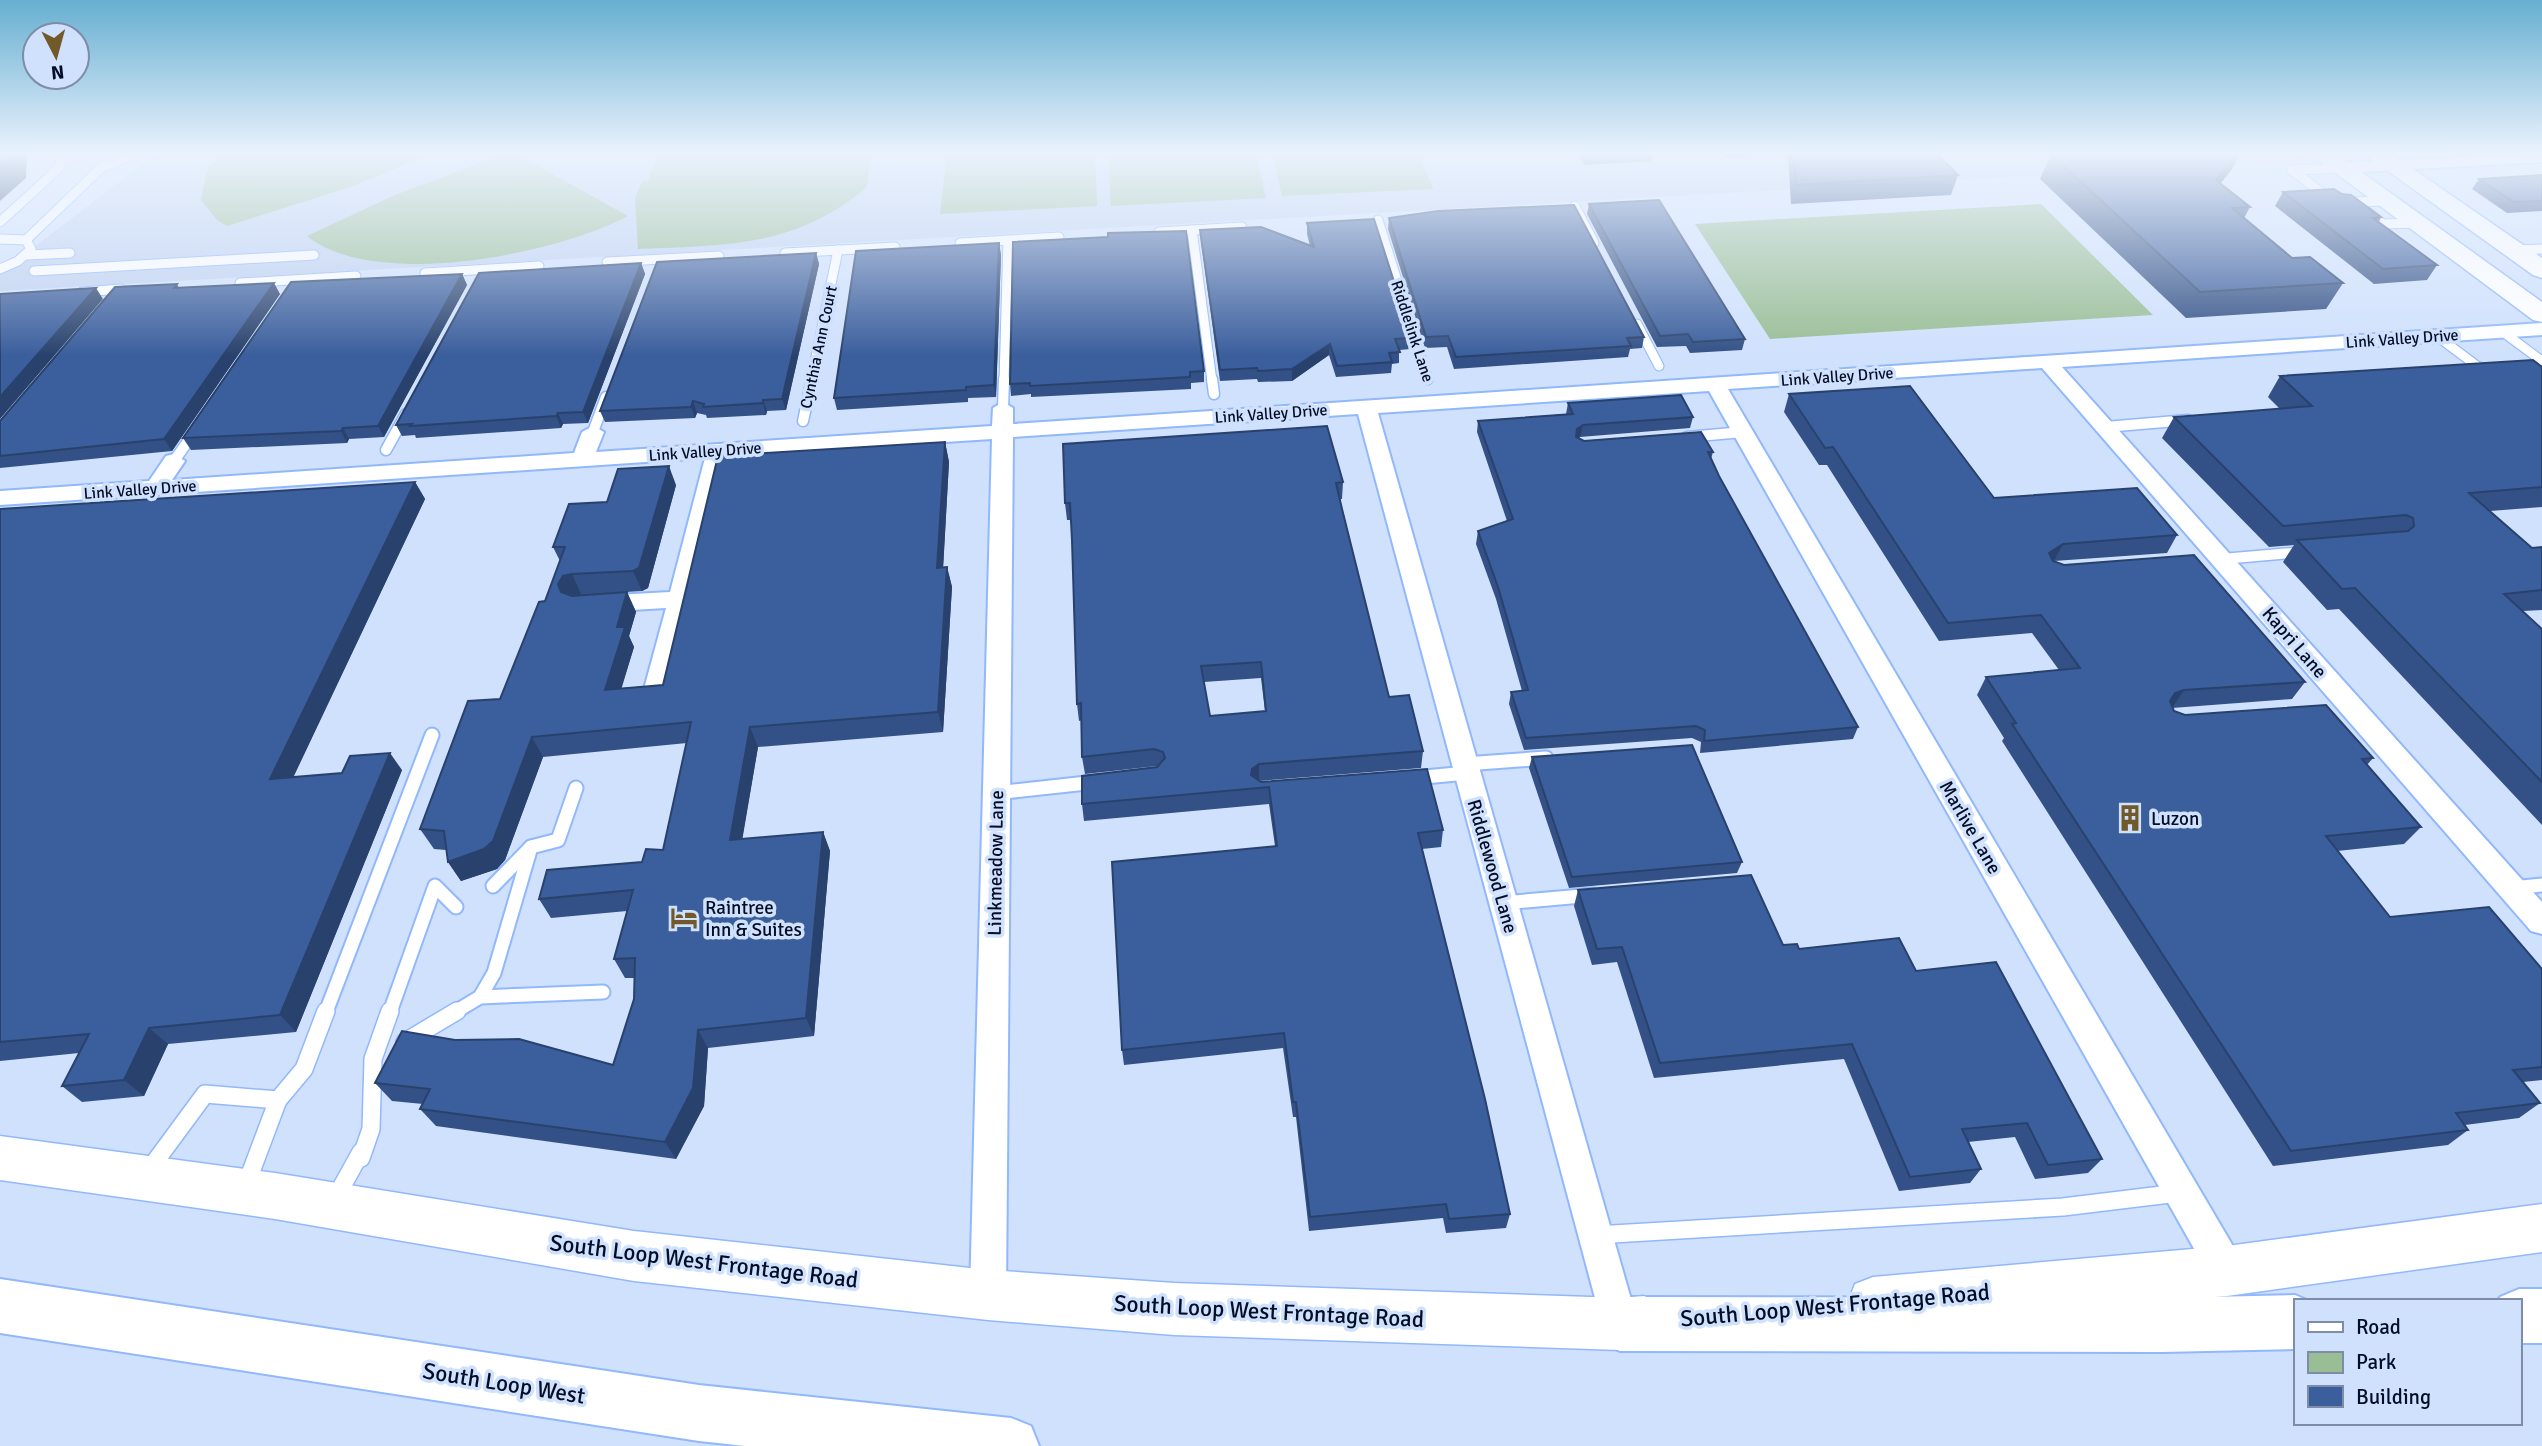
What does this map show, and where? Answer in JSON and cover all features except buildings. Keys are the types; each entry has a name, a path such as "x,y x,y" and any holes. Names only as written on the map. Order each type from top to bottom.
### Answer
{"highway":[{"name":"South Loop West","path":"0,1306 699,1413 1011,1446"},
{"path":"2521,1317 2542,1316"},
{"path":"1620,1324 2294,1322"}],"main road":[{"path":"2412,220 2542,314"},
{"path":"2471,220 2542,271"},
{"name":"South Loop West Frontage Road","path":"0,1158 243,1192 634,1256 988,1295 1174,1309 1620,1324 2227,1270 2542,1228"}],"street":[{"name":"Link Valley Drive","path":"0,498 798,444 1002,420 1216,417 2542,329"},
{"name":"Kapri Lane","path":"2048,362 2542,922"},
{"path":"1659,366 1670,387"},
{"name":"Riddlelink Lane","path":"1428,380 1436,402"},
{"name":"Marlive Lane","path":"1715,384 2227,1270"},
{"path":"1213,394 1216,417"},
{"name":"Riddlewood Lane","path":"1366,407 1620,1324"},
{"name":"Linkmeadow Lane","path":"988,1295 1002,420"},
{"name":"Cynthia Ann Court","path":"798,444 803,421"},
{"path":"583,459 593,432"},
{"path":"374,473 386,450"},
{"path":"657,690 718,450"},
{"path":"155,489 174,461"},
{"path":"2196,561 2222,559"},
{"path":"582,605 680,599"},
{"path":"2325,709 2352,707"}],"lane":[{"path":"0,239 26,240 46,220"},
{"path":"1366,221 1372,220"},
{"name":"Riddlelink Lane","path":"1378,220 1428,380"},
{"path":"1583,220 1601,256"},
{"path":"2377,220 2384,224 2416,223"},
{"path":"1144,233 1242,227"},
{"path":"1192,230 1213,394"},
{"path":"960,243 1059,237"},
{"path":"0,269 26,255 31,249 26,240"},
{"path":"1002,420 1008,240"},
{"path":"785,253 895,247"},
{"path":"2513,250 2542,248"},
{"name":"Cynthia Ann Court","path":"803,421 838,250"},
{"path":"26,255 70,253"},
{"path":"34,271 314,255"},
{"path":"607,262 719,257"},
{"path":"653,272 658,260"},
{"path":"425,273 539,266"},
{"path":"477,282 483,270"},
{"path":"240,282 356,276"},
{"path":"291,291 299,279"},
{"path":"67,292 121,289 112,299"},
{"path":"1633,317 1659,366"},
{"path":"2503,331 2542,361"},
{"path":"2437,336 2477,366 2488,370 2502,369"},
{"path":"2530,367 2542,367"},
{"path":"593,432 612,383"},
{"path":"386,450 412,402"},
{"path":"174,461 205,416"},
{"path":"2105,427 2195,419"},
{"path":"1676,438 1743,432"},
{"path":"2222,559 2313,551"},
{"path":"243,1192 278,1100 304,1069 432,735"},
{"path":"1398,779 1559,757"},
{"path":"996,793 1109,780"},
{"path":"494,886 531,847 558,840 576,788"},
{"path":"402,1044 480,997 494,973 531,847"},
{"path":"2512,888 2542,885"},
{"path":"330,1206 361,1158 371,1129 373,1059 435,886 456,907"},
{"path":"1503,902 1610,893"},
{"path":"480,997 603,992"},
{"path":"361,1158 366,1075"},
{"path":"143,1178 205,1094 278,1100"},
{"path":"1595,1235 2063,1207 2182,1193"}],"shaded area":[{"path":"69,220 1243,220 0,291 0,273"}],"green space":[{"path":"218,220 244,220 227,226"},
{"path":"340,220 618,220 557,243 513,254 420,264 376,261 337,252 307,236"},
{"path":"636,220 816,220 786,232 730,244 638,249"},
{"path":"1756,220 2058,220 2153,315 1770,339 1695,224"}],"place":[{"name":"Luzon","path":"2130,818"},
{"name":"Raintree Inn & Suites","path":"684,918"}]}
